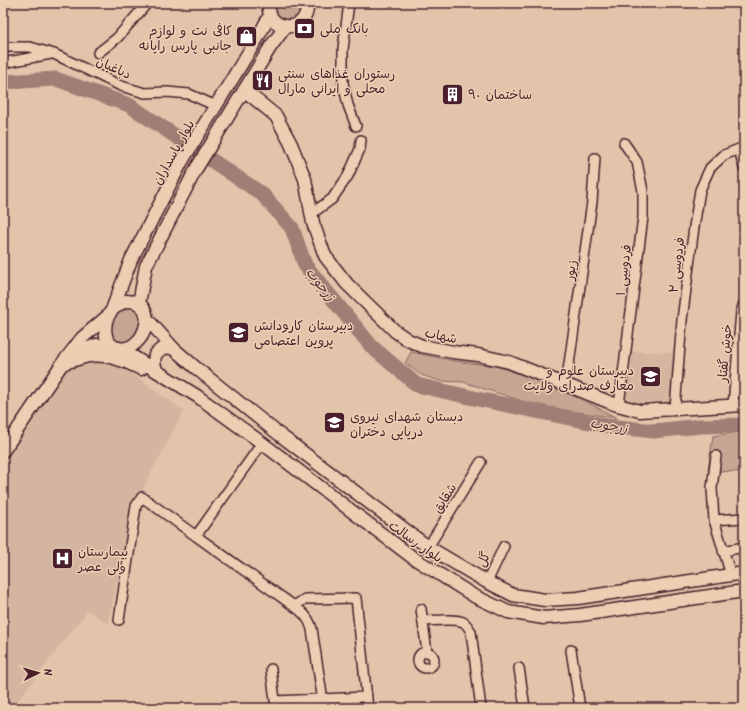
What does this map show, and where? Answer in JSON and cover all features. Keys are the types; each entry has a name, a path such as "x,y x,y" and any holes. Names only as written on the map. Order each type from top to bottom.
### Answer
{"main road":[{"path":"269,9 276,23 286,26 296,25 304,18 308,9 308,3"},
{"name":"بلوار پاسداران","path":"110,312 132,260 182,161 258,37 269,9"},
{"path":"138,303 146,266 196,169 271,46 286,26"},
{"name":"شهاب","path":"244,90 276,116 291,144 305,179 313,223 325,256 347,284 395,331 408,340 422,346 478,355 509,362 614,404 640,410 738,405"},
{"path":"3,451 62,364 82,338 120,304 126,301 132,301 143,307 147,319 145,330 140,339 131,346 126,348 96,345 78,351 62,364"},
{"path":"110,312 105,324 106,336 108,342 116,347"},
{"name":"بلوار رسالت","path":"147,319 174,349 196,368 428,547 487,582 513,595 545,600 578,598 744,573"},
{"name":"بلوار رسالت","path":"116,347 198,396 412,557 474,596 508,612 544,618 580,615 744,591"},
{"path":"156,370 154,363 155,356 160,350 167,347 174,349"},
{"path":"62,364 90,356 107,356 138,367 180,392 198,396"}],"street":[{"path":"98,53 118,38 146,3"},
{"path":"349,3 343,49 343,83 348,106 356,126"},
{"name":"دباغیان","path":"3,47 30,47 54,54 121,86 145,93 167,92 189,94 216,106"},
{"path":"3,63 54,54"},
{"path":"311,214 332,199 348,176 360,149 360,140"},
{"name":"فردوسی ۱","path":"620,405 643,217 643,191 637,162 624,143"},
{"path":"741,148 744,168"},
{"name":"فردوسی ۲","path":"675,409 682,320 700,190 710,168 724,155 741,148"},
{"name":"زیور","path":"566,385 592,202 595,158"},
{"name":"خوش گفتار","path":"738,405 742,326 741,312 744,303"},
{"path":"196,536 262,443"},
{"path":"716,456 712,488 714,520 731,575"},
{"name":"شقایق","path":"428,547 481,462"},
{"path":"119,620 136,506 142,497 306,615 310,624 324,703"},
{"path":"714,520 744,518"},
{"name":"گل","path":"487,582 504,546"},
{"path":"723,551 744,547"},
{"path":"294,606 305,599 356,598 368,708"},
{"path":"421,609 427,652"},
{"path":"423,621 457,620 468,626 471,632 481,708"},
{"path":"571,650 580,708"},
{"path":"519,668 525,708"},
{"path":"271,669 276,704 324,703 367,697"}],"shaded area":[{"path":"273,3 303,3 302,13 291,22 277,18"},
{"path":"129,307 138,310 141,319 140,329 135,337 128,342 119,343 115,341 112,336 111,324 117,313"},
{"name":"دبیرستان علوم و معارف صدرای ولایت","path":"626,351 680,353 672,401 622,403"},
{"path":"411,352 455,361 496,366 526,376 569,394 617,418 537,406 464,382 440,381 421,375 405,363"},
{"name":"بیمارستان ولی عصر","path":"101,361 124,368 184,411 133,507 108,624 88,610 12,708 3,708 3,464 61,374 77,365"},
{"path":"744,431 744,472 708,471 713,436"}],"waterway":[{"name":"زرجوب","path":"3,82 56,79 129,105 262,194 292,228 305,265 372,347 417,385 608,426 654,431 701,426 744,425"}],"place":[{"name":"بانک ملی","path":"305,28"},
{"name":"کافی نت و لوازم جانبی پارس رایانه","path":"247,37"},
{"name":"رستوران غذاهای سنتی محلی و ایرانی مارال","path":"263,80"},
{"name":"ساختمان ۹۰","path":"453,94"},
{"name":"دبیرستان کارودانش پروین اعتصامی","path":"238,332"},
{"name":"دبیرستان علوم و معارف صدرای ولایت","path":"650,377"},
{"name":"دبستان شهدای نیروی دریایی دختران","path":"335,423"},
{"name":"بیمارستان ولی عصر","path":"62,558"}]}
